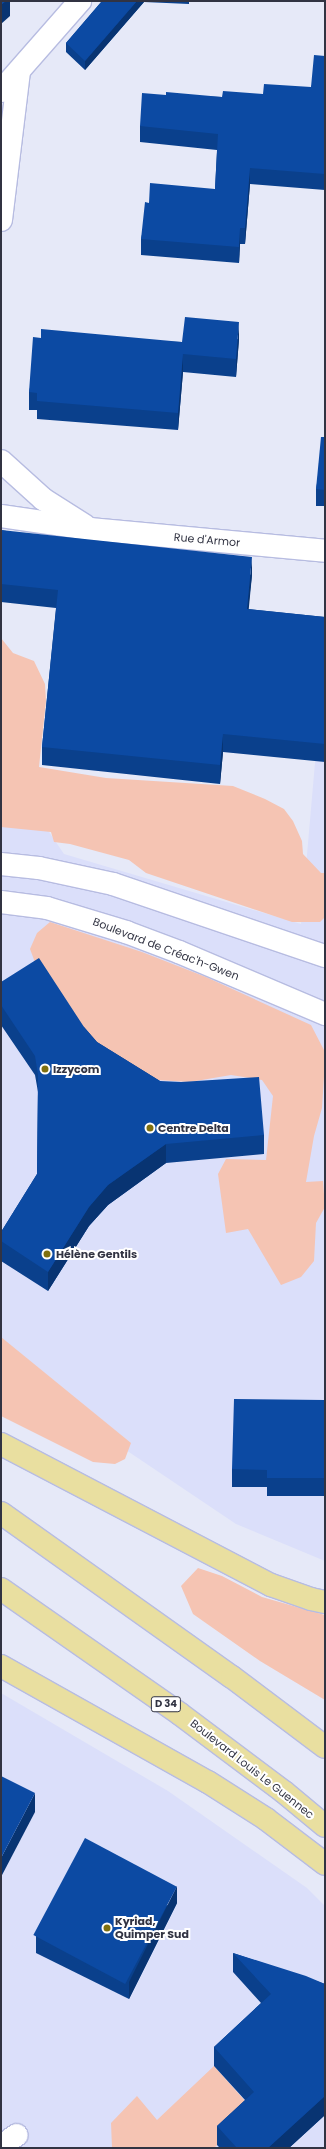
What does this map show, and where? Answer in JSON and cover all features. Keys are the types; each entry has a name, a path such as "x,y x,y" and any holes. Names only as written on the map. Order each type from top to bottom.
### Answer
{"main road":[{"path":"1,1444 271,1585 311,1599 325,1602"},
{"path":"1,1513 232,1677 325,1747"},
{"name":"Boulevard Louis Le Guennec","path":"1,1589 180,1714 284,1792 325,1826"},
{"path":"1,1666 208,1782 266,1819 325,1864"}],"street":[{"path":"1,220 3,188 13,136 7,81 80,1"},
{"name":"Rue d'Armor","path":"1,461 43,499 90,529"},
{"name":"Rue d'Armor","path":"1,516 90,529 325,551"},
{"path":"1,864 46,869 113,884 325,956"},
{"name":"Boulevard de Créac'h-Gwen","path":"1,902 47,908 126,932 179,952 325,1014"}],"shaded area":[{"path":"1,638 13,653 34,661 45,684 46,701 39,767 106,778 233,786 265,799 284,809 293,821 302,841 303,854 321,873 325,873 325,917 320,922 292,922 146,873 129,860 70,844 54,842 51,832 1,827"},
{"path":"325,648 325,1561 236,1524 1,1366 1,761 64,854 301,924"},
{"path":"50,922 142,952 206,977 311,1025 325,1052 325,1061 322,1108 314,1136 306,1182 323,1181 325,1207 316,1223 314,1261 301,1277 281,1285 248,1229 226,1233 218,1174 226,1159 266,1160 273,1096 262,1080 231,1075 190,1082 157,1080 95,1045 36,965 30,949 37,933"},
{"path":"1,1337 131,1443 125,1459 115,1464 93,1462 1,1416"},
{"path":"198,1568 222,1576 262,1597 325,1615 325,1700 260,1661 193,1614 181,1586"},
{"path":"1,1693 168,1791 307,1888 325,1906 325,2148 1,2148"},
{"path":"214,2066 254,2111 214,2148 112,2148 111,2123 137,2096 157,2120"}],"building":[{"path":"102,1 137,1 85,61 66,43"},
{"path":"314,55 325,56 325,174 250,168 245,228 240,228 239,247 141,239 145,202 149,203 150,183 215,189 218,134 140,126 142,93 166,95 166,92 222,97 223,91 263,94 264,84 311,87"},
{"path":"185,317 239,322 236,359 183,354 178,413 37,401 37,393 29,392 33,337 41,338 41,329 182,342"},
{"path":"321,437 325,437 325,490 316,489"},
{"path":"1,530 252,557 247,609 325,617 325,744 223,734 220,765 42,747 58,590 1,584"},
{"name":"Centre Delta","path":"39,958 84,1027 97,1042 160,1081 181,1082 259,1077 264,1135 166,1144 108,1185 89,1207 48,1272 1,1241 1,1232 37,1174 38,1075 35,1056 1,1005 1,982"},
{"path":"234,1399 325,1400 325,1478 267,1478 267,1470 232,1469"},
{"path":"1,1776 35,1793 1,1858"},
{"name":"Kyriad, Quimper Sud","path":"85,1838 177,1887 125,1984 33,1935"},
{"path":"233,1953 306,1976 325,1984 325,2096 268,2148 237,2148 217,2126 254,2092 214,2047 271,1994"}],"place":[{"name":"Izzycom","path":"45,1069"},
{"name":"Centre Delta","path":"150,1128"},
{"name":"Hélène Gentils","path":"47,1254"},
{"name":"Kyriad, Quimper Sud","path":"107,1928"}]}
